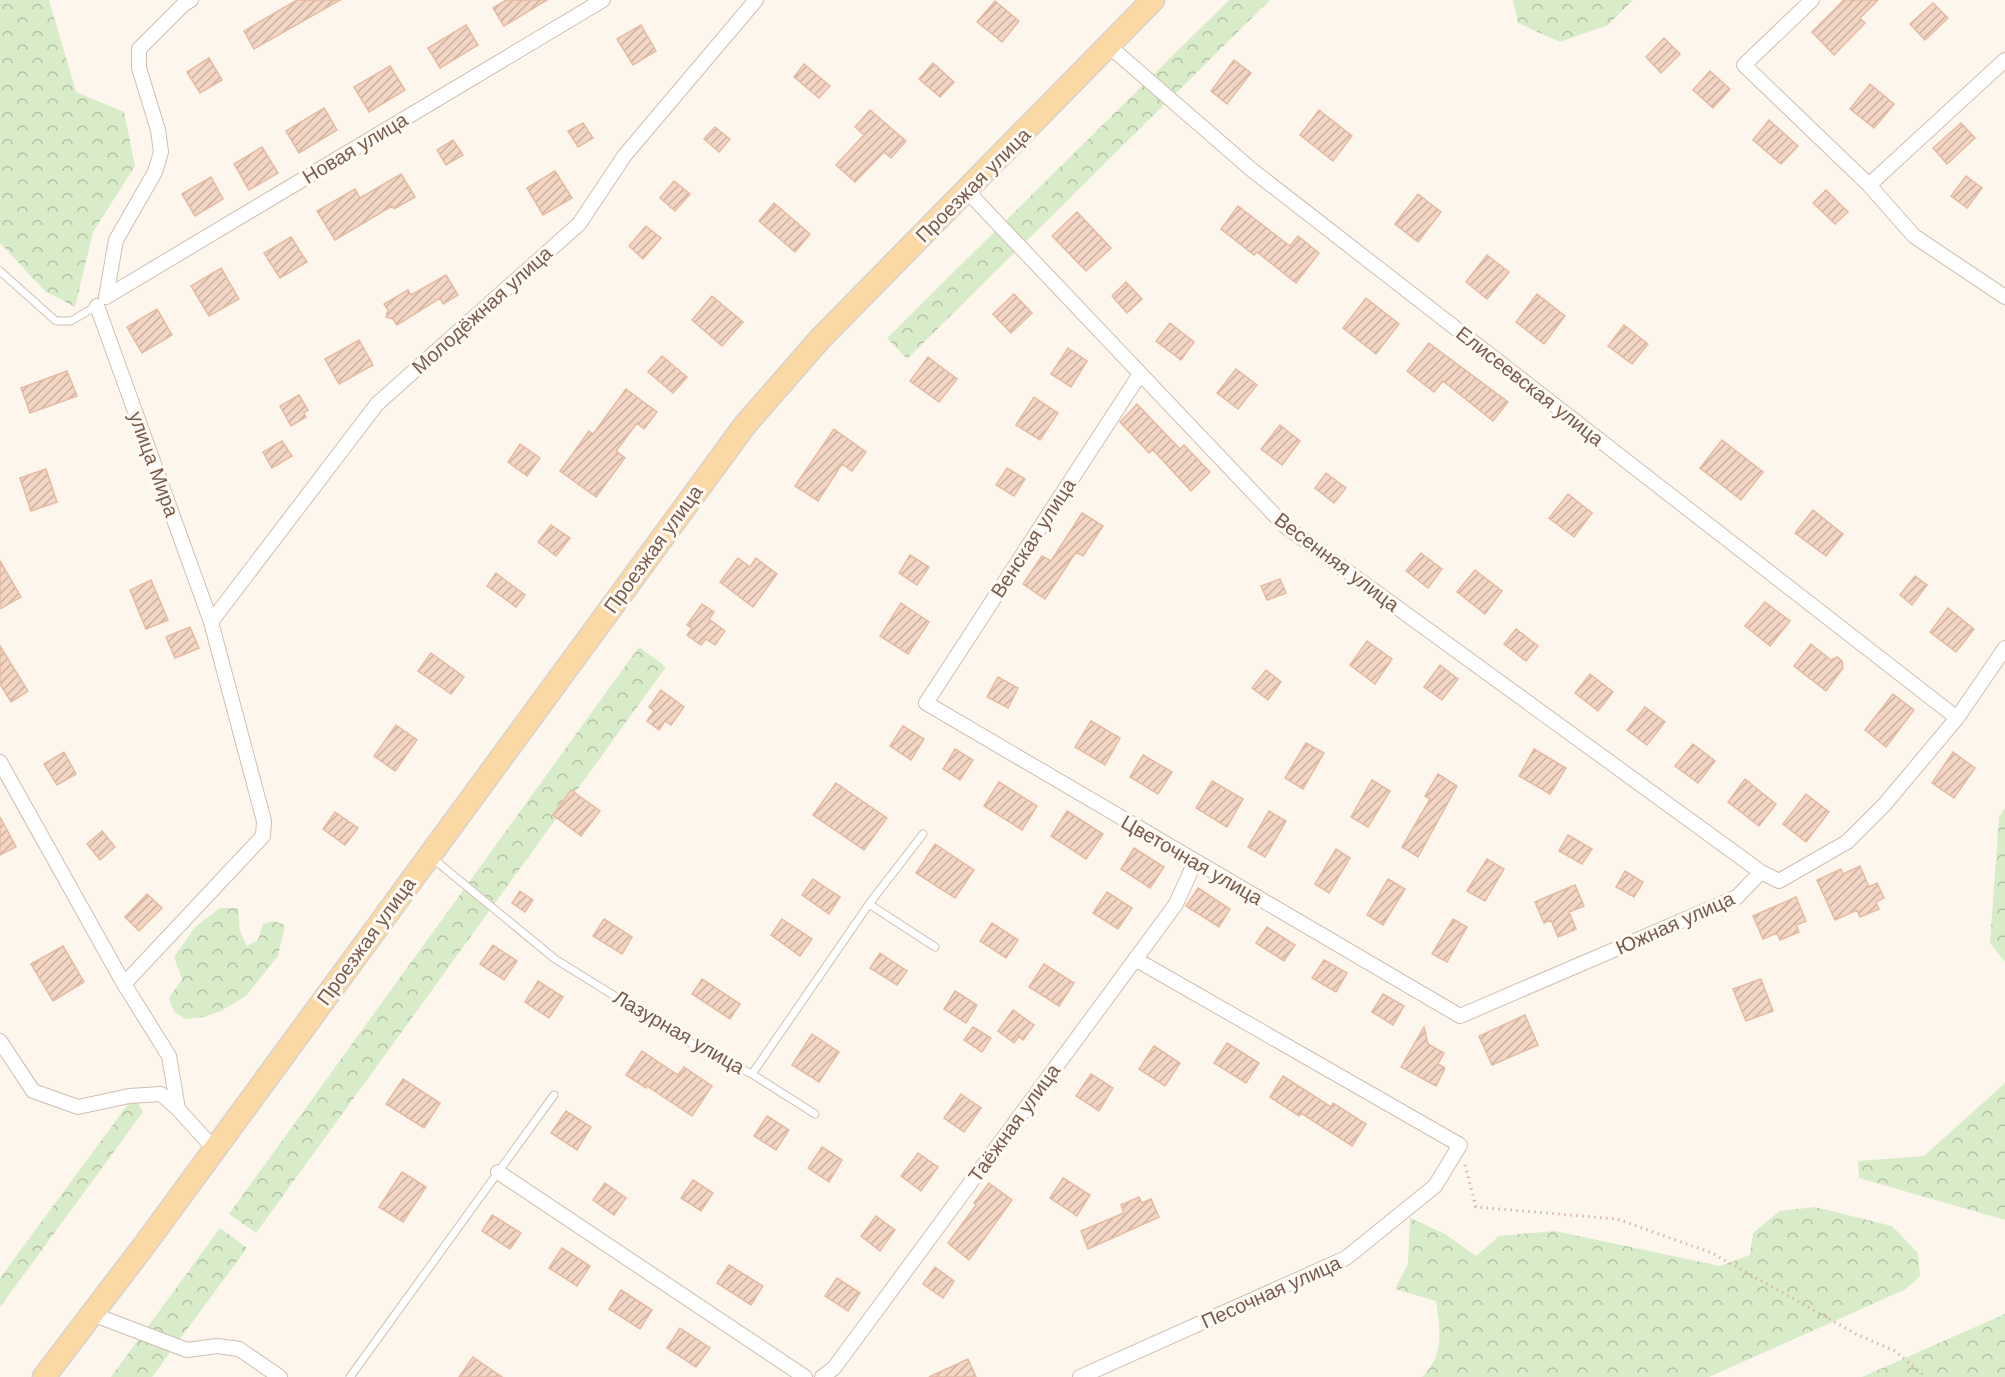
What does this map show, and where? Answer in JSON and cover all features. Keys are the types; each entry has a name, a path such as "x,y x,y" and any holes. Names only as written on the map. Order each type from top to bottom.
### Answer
{"main road":[{"name":"Проезжая улица","path":"44,1377 745,425 820,339 968,191 1153,0"}],"street":[{"path":"101,301 116,240 155,172 161,152 158,130 139,68 139,49 184,4 191,0"},
{"name":"Новая улица","path":"101,301 603,0"},
{"name":"Молодёжная улица","path":"211,622 377,404 579,224 625,155 756,0"},
{"path":"1812,0 1744,65 1869,185 1914,236 2005,297"},
{"name":"Елисеевская улица","path":"1109,46 1252,170 1957,718"},
{"path":"1869,185 2005,60"},
{"name":"Весенняя улица","path":"968,191 1285,526 1761,872"},
{"name":"улица Мира","path":"101,301 211,622 264,821 262,837 123,984"},
{"name":"Венская улица","path":"926,703 1140,374"},
{"path":"1761,872 1779,880 1847,842 1885,804 1957,718 2005,648"},
{"name":"Цветочная улица","path":"926,703 1460,1016"},
{"path":"0,762 123,984 170,1056 178,1109"},
{"name":"Таёжная улица","path":"822,1377 834,1368 1176,904 1195,862"},
{"name":"Южная улица","path":"1460,1016 1737,897 1761,872"},
{"path":"1135,959 1460,1145"},
{"path":"0,1041 33,1091 78,1107 129,1096 161,1094 178,1109 211,1153"},
{"name":"Песочная улица","path":"1080,1377 1347,1258 1435,1186 1460,1145"},
{"path":"498,1172 804,1377"},
{"path":"92,1314 187,1350 217,1346 239,1348 280,1377"}],"lane":[{"path":"0,271 56,321 70,321 101,301"},
{"name":"Лазурная улица","path":"429,856 555,959 705,1052 752,1074 869,904 923,834"},
{"path":"869,904 935,947"},
{"path":"752,1074 815,1114"},
{"path":"350,1377 554,1095"}],"path":[{"path":"1460,1145 1476,1208 1617,1219 1712,1253 1856,1334 1894,1351 1926,1377"}],"green space":[{"path":"0,0 49,0 76,92 124,112 135,166 93,232 75,307 45,291 0,243"},
{"path":"1229,0 1270,0 907,359 887,338"},
{"path":"1513,0 1633,0 1608,25 1560,42 1518,23"},
{"path":"639,647 666,667 256,1233 229,1214"},
{"path":"2005,808 2005,962 1990,943 1999,817"},
{"path":"220,908 238,908 240,931 247,946 258,940 263,924 273,921 285,925 278,956 246,996 221,1011 204,1017 186,1019 174,1012 169,998 182,979 174,957 195,927"},
{"path":"2005,1083 2005,1220 1859,1178 1858,1161 1924,1156"},
{"path":"134,1096 143,1112 0,1307 0,1278"},
{"path":"1815,1207 1892,1226 1918,1253 1920,1276 1906,1289 1709,1377 1422,1377 1438,1351 1439,1322 1436,1301 1395,1289 1408,1264 1410,1218 1445,1234 1476,1256 1499,1236 1555,1231 1720,1266 1750,1255 1753,1233 1780,1211"},
{"path":"220,1228 247,1248 152,1377 111,1377"},
{"path":"2005,1314 2005,1377 1862,1377"}],"building":[{"path":"297,0 340,0 254,49 244,31"},
{"path":"506,0 547,0 504,26 493,8"},
{"path":"1844,0 1878,0 1860,18 1865,23 1834,55 1812,32"},
{"path":"995,1 1019,21 1002,42 977,22"},
{"path":"1933,3 1948,18 1925,40 1910,24"},
{"path":"466,25 478,45 440,68 428,48"},
{"path":"641,25 656,51 633,65 617,39"},
{"path":"1664,38 1680,54 1661,73 1646,57"},
{"path":"209,58 222,80 200,93 187,72"},
{"path":"1234,60 1251,73 1227,104 1211,91"},
{"path":"933,63 954,82 940,97 919,79"},
{"path":"804,64 830,86 819,98 794,77"},
{"path":"390,66 405,90 369,112 354,87"},
{"path":"1710,71 1730,89 1713,108 1693,90"},
{"path":"1870,84 1894,104 1874,128 1850,109"},
{"path":"324,108 337,130 299,153 286,131"},
{"path":"870,110 906,141 891,158 884,152 855,182 836,165 864,135 855,127"},
{"path":"1319,110 1352,136 1333,161 1300,135"},
{"path":"1769,120 1798,146 1781,164 1753,140"},
{"path":"583,123 593,138 578,147 568,131"},
{"path":"1961,123 1975,138 1947,164 1933,148"},
{"path":"715,127 730,139 719,152 704,139"},
{"path":"453,140 463,155 446,165 437,150"},
{"path":"262,147 278,173 249,190 234,164"},
{"path":"555,171 572,198 543,215 527,188"},
{"path":"401,174 415,197 394,209 392,206 335,240 317,211 355,189 360,198"},
{"path":"1966,176 1982,188 1967,208 1951,196"},
{"path":"211,177 223,199 195,216 182,194"},
{"path":"674,181 690,194 675,211 660,198"},
{"path":"1826,190 1848,212 1835,224 1813,203"},
{"path":"1418,194 1441,212 1418,242 1395,224"},
{"path":"774,203 810,234 795,252 759,221"},
{"path":"1238,206 1290,246 1298,236 1319,253 1296,283 1257,252 1254,255 1221,229"},
{"path":"1077,212 1111,248 1086,271 1052,236"},
{"path":"646,226 661,238 643,259 629,246"},
{"path":"291,237 307,262 280,278 264,253"},
{"path":"1487,255 1509,272 1487,299 1466,282"},
{"path":"221,268 239,299 209,316 191,286"},
{"path":"446,275 458,295 443,304 440,298 397,325 393,319 386,317 388,310 384,304 408,290 411,295"},
{"path":"1126,282 1142,299 1127,313 1112,296"},
{"path":"1014,294 1032,313 1011,333 993,314"},
{"path":"1537,294 1565,316 1544,344 1516,322"},
{"path":"712,296 743,322 722,346 692,320"},
{"path":"1366,298 1399,324 1376,354 1343,328"},
{"path":"157,309 172,335 142,353 127,327"},
{"path":"1170,323 1194,342 1181,360 1156,341"},
{"path":"1624,325 1648,344 1632,364 1608,346"},
{"path":"359,340 373,365 339,384 325,359"},
{"path":"1429,343 1508,402 1493,421 1443,381 1434,392 1407,371"},
{"path":"1068,348 1087,361 1071,387 1051,374"},
{"path":"662,356 687,377 673,393 648,372"},
{"path":"928,357 957,379 939,402 910,381"},
{"path":"1236,369 1257,385 1238,409 1217,393"},
{"path":"67,371 77,396 30,413 21,388"},
{"path":"626,389 657,412 644,429 637,423 616,451 625,458 596,497 560,471 589,431 593,434"},
{"path":"299,395 308,410 304,413 306,417 291,426 280,406"},
{"path":"1034,397 1058,413 1040,440 1016,425"},
{"path":"1137,404 1180,449 1184,445 1210,472 1191,491 1153,450 1149,453 1120,422"},
{"path":"1280,425 1300,441 1282,465 1261,449"},
{"path":"834,429 866,452 852,471 842,464 818,501 795,486"},
{"path":"1722,440 1763,472 1741,500 1700,468"},
{"path":"282,441 292,456 272,468 263,452"},
{"path":"520,444 540,458 527,476 508,462"},
{"path":"1007,468 1025,479 1014,496 996,485"},
{"path":"46,469 57,502 31,511 20,478"},
{"path":"1326,473 1346,488 1334,503 1315,488"},
{"path":"1568,494 1592,513 1574,537 1549,518"},
{"path":"1813,510 1843,534 1826,556 1795,533"},
{"path":"1082,513 1103,526 1083,556 1076,552 1045,599 1023,584 1042,556 1051,561"},
{"path":"551,525 570,538 556,556 538,542"},
{"path":"1421,553 1442,569 1428,588 1406,571"},
{"path":"910,555 929,567 917,585 899,573"},
{"path":"738,558 750,567 756,558 777,574 753,607 720,582"},
{"path":"0,561 21,597 0,609"},
{"path":"1475,570 1502,591 1485,614 1457,592"},
{"path":"496,573 525,595 516,607 487,586"},
{"path":"1915,576 1927,585 1912,605 1900,595"},
{"path":"1280,579 1286,593 1267,600 1261,586"},
{"path":"151,580 168,620 146,629 130,590"},
{"path":"1765,602 1790,621 1770,646 1745,626"},
{"path":"901,603 929,622 908,654 880,636"},
{"path":"702,604 714,612 709,619 725,631 715,645 706,639 701,645 687,635 692,628 687,625"},
{"path":"1948,608 1974,629 1956,652 1930,632"},
{"path":"190,627 199,648 175,658 166,637"},
{"path":"1516,629 1538,646 1526,661 1504,644"},
{"path":"1367,641 1392,659 1375,684 1350,665"},
{"path":"1811,644 1831,660 1837,657 1842,661 1843,668 1826,691 1794,666"},
{"path":"0,646 28,691 11,702 0,684"},
{"path":"431,653 464,677 451,694 418,671"},
{"path":"1440,665 1458,679 1442,700 1424,687"},
{"path":"1266,670 1281,682 1268,700 1252,688"},
{"path":"1590,674 1613,692 1598,711 1575,693"},
{"path":"998,677 1018,688 1008,708 987,697"},
{"path":"661,690 684,707 671,725 665,721 659,730 647,721 654,711 649,707"},
{"path":"1893,694 1914,710 1886,747 1865,730"},
{"path":"1645,707 1665,722 1647,745 1627,730"},
{"path":"1091,721 1120,738 1105,765 1075,747"},
{"path":"396,725 417,740 395,771 374,756"},
{"path":"903,726 924,739 911,760 890,746"},
{"path":"1306,743 1324,753 1303,789 1285,778"},
{"path":"1693,744 1715,761 1698,783 1675,766"},
{"path":"955,749 973,760 960,780 943,769"},
{"path":"1534,749 1566,768 1550,794 1519,776"},
{"path":"64,752 76,774 57,785 44,764"},
{"path":"1953,752 1975,768 1954,798 1932,783"},
{"path":"1143,755 1172,772 1158,794 1130,777"},
{"path":"1438,774 1457,786 1418,857 1402,847 1430,799 1425,796"},
{"path":"1745,779 1776,804 1759,826 1728,802"},
{"path":"1372,780 1390,791 1368,827 1351,817"},
{"path":"1212,781 1243,799 1227,827 1196,808"},
{"path":"999,782 1037,806 1022,830 984,806"},
{"path":"836,783 887,818 864,850 813,815"},
{"path":"571,790 600,811 581,836 553,815"},
{"path":"1806,794 1829,812 1806,842 1783,824"},
{"path":"1067,811 1103,834 1086,859 1051,836"},
{"path":"1269,811 1286,821 1265,857 1248,847"},
{"path":"335,812 358,828 345,845 323,829"},
{"path":"0,817 16,847 0,855"},
{"path":"102,831 115,847 100,860 87,844"},
{"path":"1568,835 1592,849 1582,864 1559,851"},
{"path":"935,844 974,870 955,898 916,873"},
{"path":"1134,848 1164,867 1150,888 1121,869"},
{"path":"1336,849 1350,858 1329,893 1315,884"},
{"path":"1487,859 1504,869 1485,901 1467,891"},
{"path":"1860,866 1869,887 1877,883 1884,898 1876,902 1879,909 1860,917 1857,910 1835,920 1817,880 1841,869 1843,874"},
{"path":"1625,871 1643,882 1634,897 1616,887"},
{"path":"813,879 840,897 829,914 802,895"},
{"path":"1388,879 1405,889 1383,925 1367,915"},
{"path":"1575,885 1584,906 1569,912 1576,929 1558,937 1551,920 1544,923 1535,902"},
{"path":"1198,888 1230,909 1219,927 1186,906"},
{"path":"520,891 533,900 525,912 512,903"},
{"path":"1107,892 1132,908 1118,929 1093,913"},
{"path":"147,894 162,908 139,931 125,917"},
{"path":"1796,897 1806,921 1796,925 1799,932 1780,940 1777,933 1763,939 1753,916"},
{"path":"604,919 632,937 622,954 593,936"},
{"path":"782,919 812,939 800,956 771,935"},
{"path":"1453,919 1467,927 1447,962 1432,954"},
{"path":"992,923 1018,940 1006,958 980,941"},
{"path":"1267,927 1295,945 1284,961 1256,943"},
{"path":"493,945 517,961 504,980 480,964"},
{"path":"63,946 84,982 53,1001 31,964"},
{"path":"880,953 907,971 897,985 870,968"},
{"path":"1324,960 1347,973 1336,992 1312,978"},
{"path":"1044,964 1074,983 1059,1006 1029,987"},
{"path":"702,979 740,1004 730,1019 692,994"},
{"path":"1761,979 1773,1011 1746,1021 1733,989"},
{"path":"538,981 563,997 549,1018 525,1002"},
{"path":"955,991 977,1005 966,1023 944,1009"},
{"path":"1383,994 1404,1006 1393,1025 1372,1012"},
{"path":"1013,1010 1034,1025 1023,1040 1019,1036 1014,1043 998,1031"},
{"path":"1525,1015 1538,1045 1492,1065 1479,1036"},
{"path":"973,1027 991,1038 982,1052 964,1040"},
{"path":"1424,1027 1428,1044 1444,1053 1438,1064 1445,1068 1436,1086 1401,1067"},
{"path":"812,1034 839,1052 819,1082 792,1065"},
{"path":"1227,1043 1259,1063 1246,1083 1214,1063"},
{"path":"1154,1046 1180,1063 1165,1086 1139,1069"},
{"path":"642,1051 678,1075 684,1067 712,1086 692,1116 626,1075"},
{"path":"1091,1074 1113,1088 1099,1111 1076,1096"},
{"path":"1283,1076 1331,1107 1333,1103 1366,1124 1352,1146 1301,1113 1299,1116 1270,1097"},
{"path":"403,1079 440,1103 424,1128 386,1104"},
{"path":"961,1094 981,1108 964,1132 944,1118"},
{"path":"566,1111 591,1127 577,1150 551,1133"},
{"path":"767,1116 789,1130 776,1150 754,1136"},
{"path":"822,1147 842,1160 829,1182 808,1168"},
{"path":"918,1153 938,1167 921,1191 901,1176"},
{"path":"402,1172 426,1187 403,1222 379,1207"},
{"path":"1063,1178 1090,1195 1077,1216 1050,1198"},
{"path":"693,1180 713,1193 701,1211 681,1198"},
{"path":"605,1183 626,1198 614,1215 593,1200"},
{"path":"989,1183 1012,1200 969,1260 948,1243"},
{"path":"1139,1197 1142,1203 1151,1199 1159,1217 1088,1249 1081,1231 1124,1213 1121,1205"},
{"path":"492,1215 521,1233 510,1249 482,1231"},
{"path":"876,1216 895,1230 880,1251 861,1236"},
{"path":"562,1248 590,1266 577,1286 549,1268"},
{"path":"729,1265 763,1286 751,1305 717,1283"},
{"path":"935,1267 954,1281 943,1298 923,1284"},
{"path":"837,1278 860,1293 848,1311 825,1296"},
{"path":"621,1290 652,1310 640,1329 609,1309"},
{"path":"680,1328 710,1348 696,1367 667,1348"},
{"path":"473,1357 502,1377 459,1377"},
{"path":"968,1359 976,1377 929,1377"}]}
